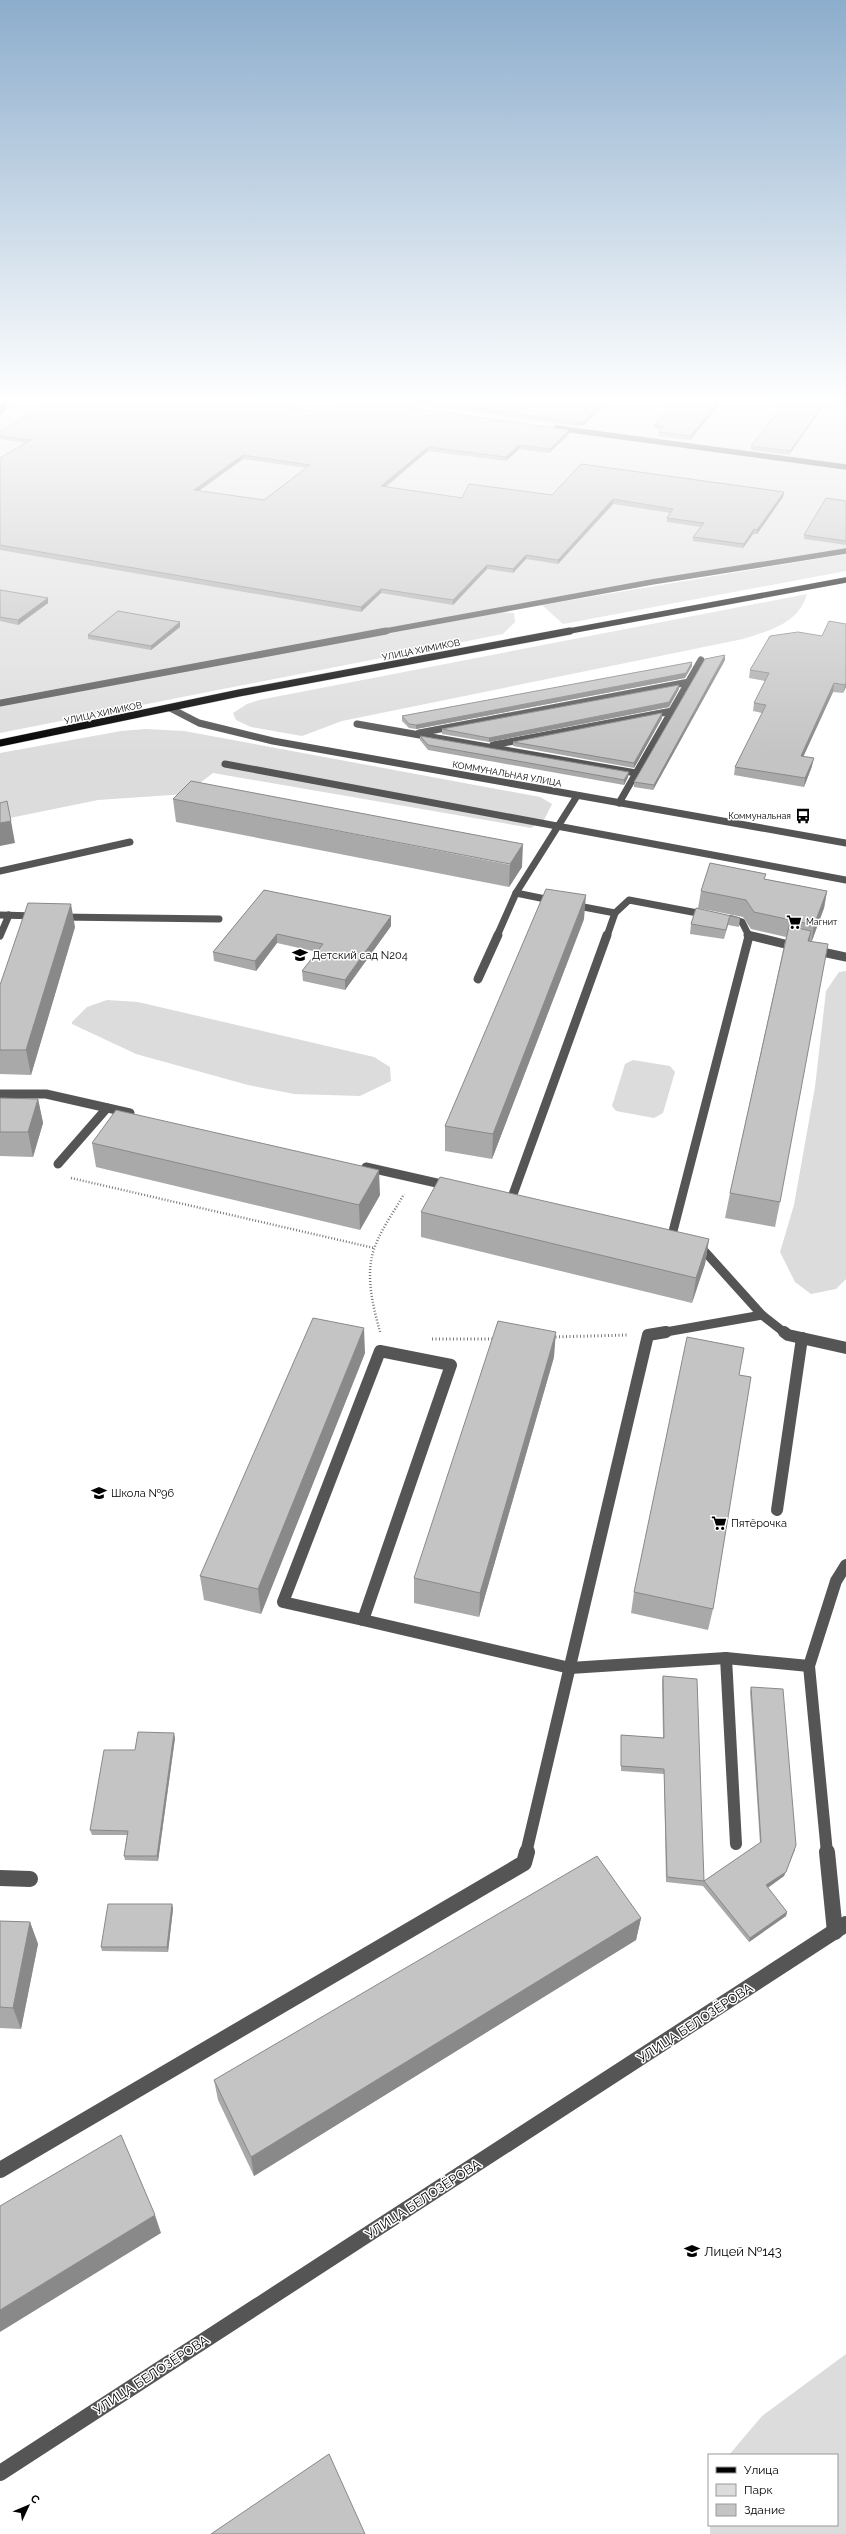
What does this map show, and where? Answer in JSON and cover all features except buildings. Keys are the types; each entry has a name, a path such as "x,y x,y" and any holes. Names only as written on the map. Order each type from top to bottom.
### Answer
{"main road":[{"name":"УЛИЦА ХИМИКОВ","path":"0,743 170,708 846,580"}],"street":[{"path":"0,703 652,582 846,550"},
{"path":"619,803 701,660"},
{"path":"413,734 689,682"},
{"name":"КОММУНАЛЬНАЯ УЛИЦА","path":"170,708 199,723 273,741 846,843"},
{"path":"486,747 672,711"},
{"path":"357,724 636,773"},
{"path":"225,764 846,880"},
{"path":"478,979 516,893 577,796"},
{"path":"0,871 130,842"},
{"path":"516,893 615,913"},
{"path":"511,1200 615,913 629,900 742,922 749,936 668,1234 696,1241 762,1315 788,1335 846,1348"},
{"path":"0,915 219,919"},
{"path":"0,936 9,915"},
{"path":"749,936 846,957"},
{"path":"0,1094 46,1094 137,1115"},
{"path":"58,1164 107,1108"},
{"path":"352,1164 458,1188"},
{"path":"0,2170 524,1863 648,1335 762,1315"},
{"path":"777,1510 802,1338"},
{"path":"363,1621 451,1365 380,1351 283,1602 363,1621 570,1668 726,1658 809,1666"},
{"path":"841,1928 809,1666 836,1581 846,1565"},
{"path":"726,1658 736,1844"},
{"path":"0,1878 30,1879"},
{"name":"УЛИЦА БЕЛОЗЁРОВА","path":"0,2473 841,1928"}],"path":[{"path":"58,1164 57,1170 75,1181 374,1248"},
{"path":"380,1351 380,1332 374,1313 371,1263 374,1248 414,1178"},
{"path":"549,1338 648,1335"},
{"path":"425,1339 496,1339"}],"green space":[{"path":"0,518 846,518 846,550 0,699"},
{"path":"846,554 846,571 563,624 542,605"},
{"path":"807,594 803,604 790,619 773,629 743,639 342,721 302,736 251,727 236,720 233,713 247,704 259,700"},
{"path":"495,612 514,613 515,622 503,634 0,733 0,706"},
{"path":"146,729 184,731 540,797 552,804 544,820 531,828 213,773 186,794 98,800 0,820 0,753 121,731"},
{"path":"846,971 846,1279 836,1289 811,1294 795,1282 780,1252 794,1205 815,1087 826,991 839,972"},
{"path":"107,1000 138,1002 374,1057 390,1067 391,1081 360,1096 294,1094 248,1085 136,1054 72,1024 72,1022 87,1007"},
{"path":"633,1060 670,1066 675,1072 663,1113 654,1118 616,1111 612,1106 625,1064"},
{"path":"846,2354 846,2534 710,2534 710,2526 838,2526 838,2454 730,2454 762,2416"}],"place":[{"name":"Коммунальная","path":"803,816"},
{"name":"Магнит","path":"794,922"},
{"name":"Детский сад N204","path":"300,955"},
{"name":"Школа №96","path":"99,1493"},
{"name":"Пятёрочка","path":"719,1523"},
{"name":"Лицей №143","path":"692,2251"}]}
